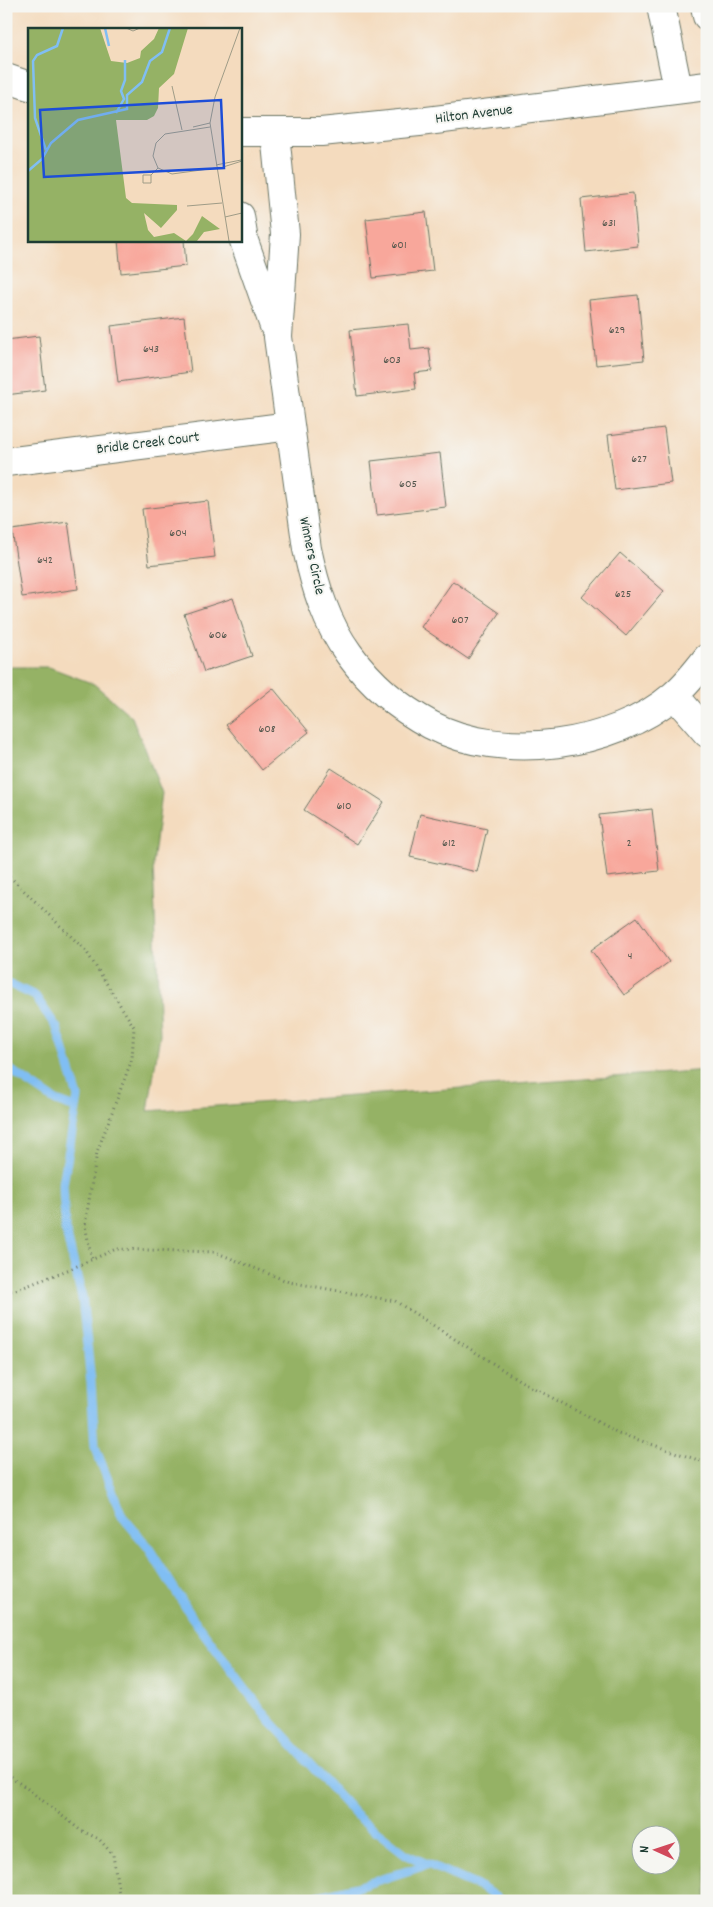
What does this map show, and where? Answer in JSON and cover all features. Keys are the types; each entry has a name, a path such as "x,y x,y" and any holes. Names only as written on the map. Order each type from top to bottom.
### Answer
{"street":[{"path":"661,6 699,92"},
{"path":"705,6 707,16"},
{"path":"6,78 28,86"},
{"name":"Hilton Avenue","path":"241,132 321,132 699,92"},
{"name":"Winners Circle","path":"275,133 285,234 278,337 307,549 321,603 333,629 348,653 366,675 386,694 432,726 486,742 544,745 572,742 599,735 651,712 674,695 693,676 707,658"},
{"name":"Winners Circle","path":"241,222 244,241 278,337"},
{"name":"Bridle Creek Court","path":"6,462 290,426"},
{"path":"674,695 707,733"}],"path":[{"path":"6,873 86,952 134,1027 132,1059 97,1152 85,1225 92,1260"},
{"path":"6,1292 92,1260 116,1249 215,1252 289,1282 395,1301 519,1380 618,1433 707,1464"},
{"path":"6,1775 24,1786 80,1830 99,1839 114,1855 120,1901"}],"green space":[{"path":"6,667 49,667 94,684 132,717 162,793 153,864 160,1034 148,1111 707,1070 707,1901 6,1901"}],"building":[{"path":"633,193 638,246 586,252 581,199"},
{"path":"426,212 433,271 373,278 366,219"},
{"path":"118,241 184,241 186,266 121,273"},
{"path":"638,295 644,360 596,365 589,300"},
{"path":"184,317 191,372 118,382 111,326"},
{"path":"408,324 411,350 429,348 432,371 414,373 416,389 357,396 350,330"},
{"path":"39,336 45,390 6,395 6,340"},
{"path":"664,428 671,483 615,490 608,435"},
{"path":"440,453 446,507 377,515 371,461"},
{"path":"208,501 215,557 149,565 142,509"},
{"path":"68,522 78,589 22,597 12,530"},
{"path":"620,553 664,591 626,636 582,597"},
{"path":"453,581 499,613 468,659 421,627"},
{"path":"233,598 252,656 204,672 184,614"},
{"path":"273,688 309,732 262,770 226,725"},
{"path":"331,768 384,802 357,844 304,810"},
{"path":"652,809 659,871 607,877 599,815"},
{"path":"420,814 487,829 477,872 410,857"},
{"path":"637,917 669,962 624,995 591,950"}],"waterway":[{"path":"6,982 35,996 57,1028 78,1097 63,1184 65,1228 82,1297 91,1382 95,1447 122,1516 148,1547 192,1617 266,1716 356,1815 407,1855 482,1888 501,1901"},
{"path":"6,1067 56,1101 75,1108"},
{"path":"298,1901 357,1887 426,1865"}]}
